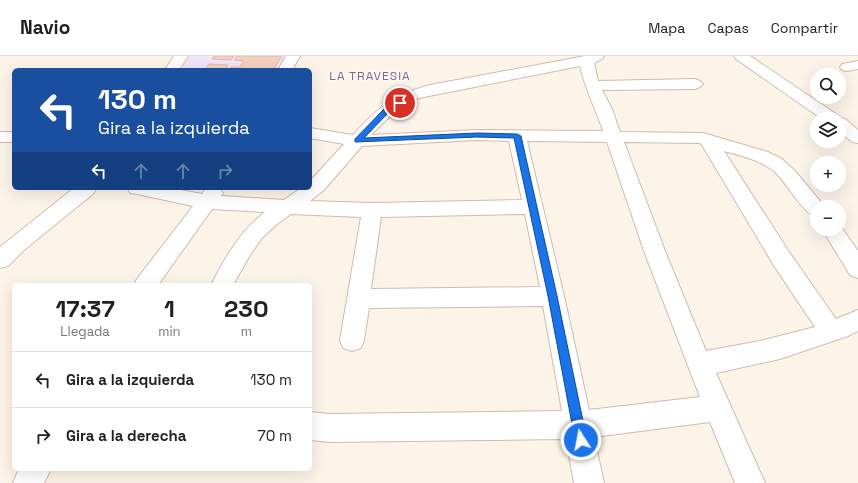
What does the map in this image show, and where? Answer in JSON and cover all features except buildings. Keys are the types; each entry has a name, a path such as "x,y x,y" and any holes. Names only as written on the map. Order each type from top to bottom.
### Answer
{"street":[{"path":"173,68 181,56"},
{"path":"287,68 293,56"},
{"path":"742,56 823,112"},
{"path":"312,189 386,111 413,95 592,58 592,86 604,109 668,287 717,408 750,483"},
{"path":"592,86 694,84"},
{"path":"846,129 858,138"},
{"path":"312,133 357,141 477,135 704,138 709,141 767,159 774,163 790,176 810,201"},
{"path":"517,136 579,425 589,483"},
{"path":"0,137 12,137"},
{"path":"709,141 781,258 831,331"},
{"path":"0,260 17,244 84,190"},
{"path":"158,190 212,195 290,207 372,210 533,207"},
{"path":"223,283 232,265 249,239 269,219 290,207 311,190"},
{"path":"146,283 212,195"},
{"path":"352,340 372,210"},
{"path":"837,236 858,268"},
{"path":"359,299 552,296"},
{"path":"699,364 743,357 794,344 858,320"},
{"path":"312,426 330,428 579,425 717,408"},
{"path":"28,483 35,471"}],"shaded area":[{"path":"189,56 287,56 279,68 183,68"}],"district":[{"name":"LA TRAVESIA","path":"370,76"}],"route":[{"path":"400,103 386,111 357,141 477,135 517,136 552,296 581,440"}]}
